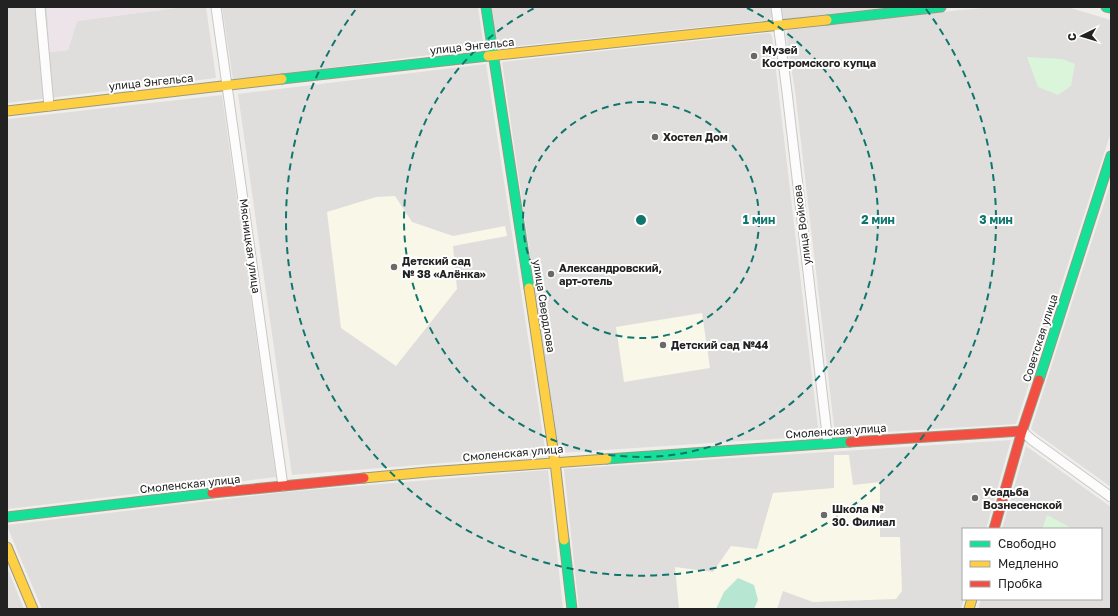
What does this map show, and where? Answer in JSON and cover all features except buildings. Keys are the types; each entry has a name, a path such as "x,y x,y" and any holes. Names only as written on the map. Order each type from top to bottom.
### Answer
{"street":[{"path":"40,7 49,106"},
{"name":"Мясницкая улица","path":"216,7 283,486"},
{"name":"улица Свердлова","path":"486,7 555,462 572,609"},
{"name":"улица Войкова","path":"776,7 828,444"},
{"name":"улица Энгельса","path":"7,111 493,55 778,26 941,7"},
{"path":"1106,7 1111,8"},
{"name":"Советская улица","path":"994,528 1022,431 1111,156"},
{"path":"1022,431 1032,440 1111,497"},
{"name":"Смоленская улица","path":"7,517 283,486 555,462 1022,431"},
{"path":"7,547 33,609"}],"shaded area":[{"path":"7,7 47,7 50,52 68,50 77,21 183,7 206,7 216,78 7,103"},
{"path":"47,7 183,7 77,21 68,50 50,52"},
{"path":"222,7 478,7 484,48 233,80"},
{"path":"492,7 773,7 774,16 768,20 498,48"},
{"path":"781,7 891,7 783,19"},
{"path":"996,7 1067,7 1111,20 1111,132 1016,424 835,435 795,91 786,32 789,30"},
{"path":"768,33 771,34 772,37 819,436 559,453 502,62"},
{"path":"486,64 546,455 292,475 238,94"},
{"path":"222,95 276,477 7,509 7,119"},
{"path":"1111,182 1111,487 1031,429"},
{"name":"Детский сад № 38 «Алёнка»","path":"395,196 412,222 453,236 505,226 507,236 453,246 457,289 396,366 341,328 327,212 376,197"},
{"name":"Детский сад №44","path":"702,313 710,368 624,382 616,327"},
{"path":"1011,440 986,528 962,528 962,600 964,600 961,609 579,609 564,469"},
{"path":"1026,446 1111,507 1111,609 978,609 981,600 1102,600 1102,528 1002,528"},
{"name":"Школа № 30. Филиал","path":"834,455 849,455 853,485 880,482 880,537 900,537 902,591 896,599 813,602 783,591 777,609 679,609 675,567 713,572 731,546 757,549 773,493 834,488"},
{"path":"548,470 563,609 42,609 7,526 286,492"},
{"path":"7,567 24,609 7,609"}],"green space":[{"path":"1027,57 1062,59 1075,64 1071,86 1058,95 1038,87"},
{"path":"1047,515 1071,528 1042,528"},
{"path":"738,578 754,585 758,600 754,609 716,609 724,592"}],"traffic: fast":[{"path":"486,7 529,288"},
{"path":"827,20 941,7"},
{"path":"1106,7 1111,8"},
{"path":"282,79 488,56"},
{"path":"1039,380 1111,156"},
{"path":"607,459 850,442"},
{"path":"7,517 212,493"},
{"path":"564,540 572,609"}],"traffic: slow":[{"path":"488,56 827,20"},
{"path":"7,111 282,79"},
{"path":"529,288 555,462 564,540"},
{"path":"364,478 607,459"},
{"path":"7,547 33,609"},
{"path":"969,609 972,600"}],"traffic: jam":[{"path":"994,528 1022,431 1039,380"},
{"path":"850,442 1022,431"},
{"path":"212,493 364,478"}],"place":[{"name":"Музей Костромского купца","path":"754,56"},
{"name":"Хостел Дом","path":"655,137"},
{"name":"Детский сад № 38 «Алёнка»","path":"394,267"},
{"name":"Александровский, арт-отель","path":"551,274"},
{"name":"Детский сад №44","path":"663,345"},
{"name":"Усадьба Вознесенской","path":"975,498"},
{"name":"Школа № 30. Филиал","path":"824,515"}]}
